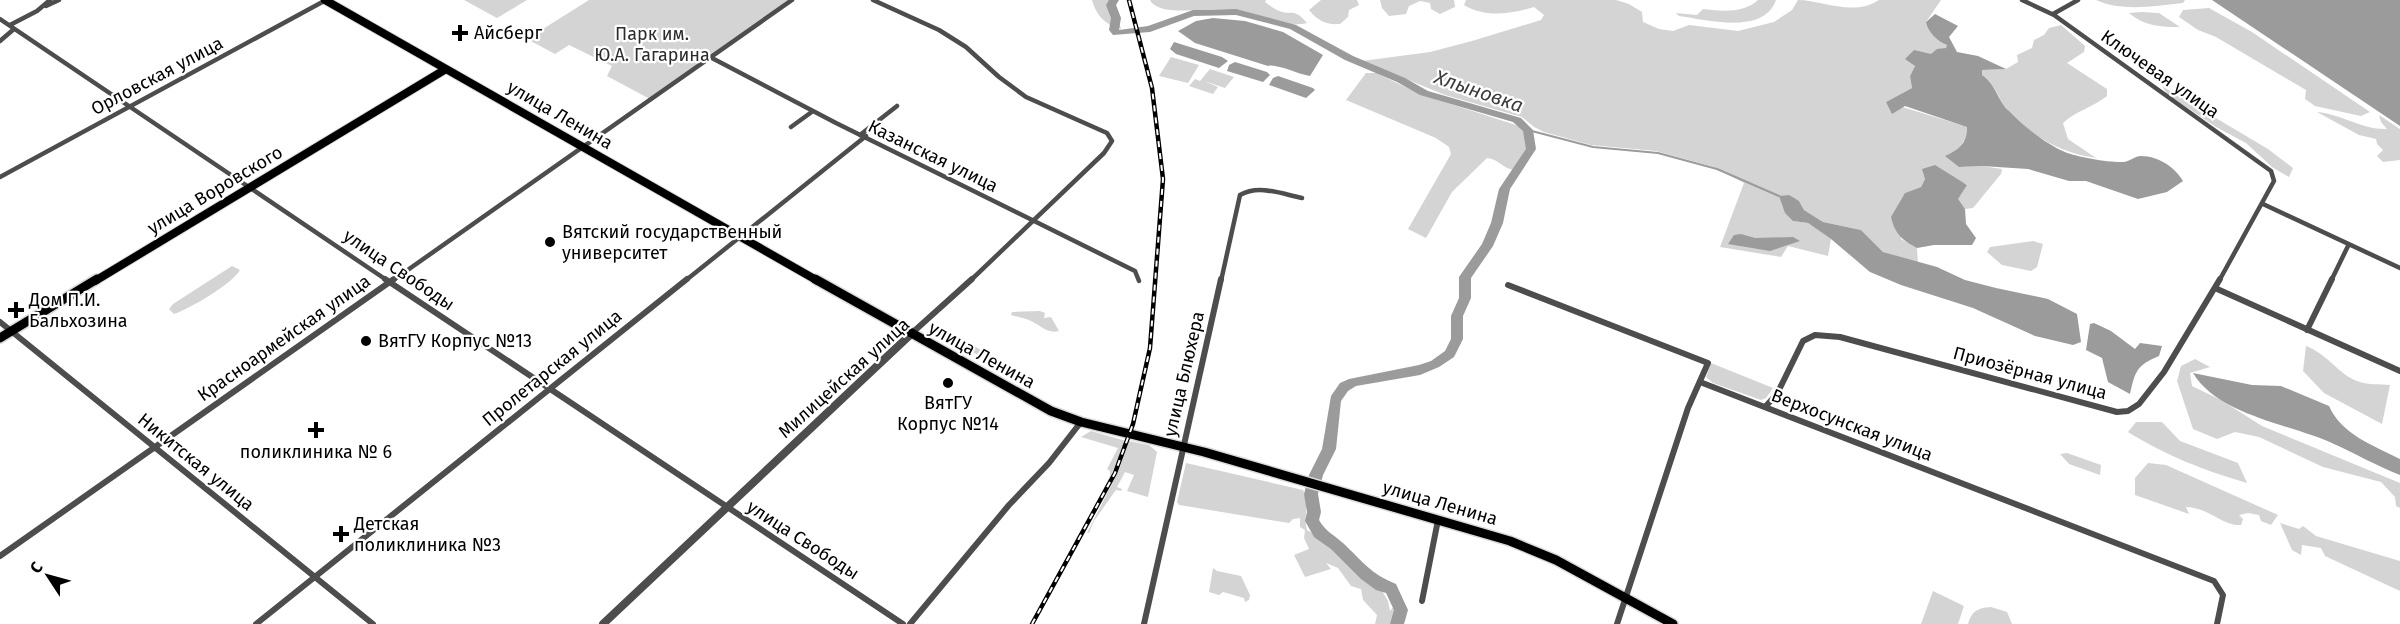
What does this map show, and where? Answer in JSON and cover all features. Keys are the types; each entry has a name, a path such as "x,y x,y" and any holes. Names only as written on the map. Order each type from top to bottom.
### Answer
{"main road":[{"name":"улица Ленина","path":"326,0 1036,404 1081,422 1182,447 1439,518 1510,541 1550,558 1673,624"},
{"name":"улица Воровского","path":"0,338 447,69"}],"street":[{"path":"37,11 50,0"},
{"path":"0,41 12,27 59,0"},
{"name":"Орловская улица","path":"0,177 326,0"},
{"name":"Красноармейская улица","path":"0,556 792,0"},
{"name":"Милицейская улица","path":"603,624 1034,221 1104,153 1112,141 1107,132 1026,97 966,47 939,30 873,0"},
{"name":"Ключевая улица","path":"2022,0 2053,14 2256,159 2271,171 2274,181"},
{"path":"2068,0 2076,1"},
{"path":"2053,14 2076,1"},
{"name":"улица Свободы","path":"0,19 549,390 903,624"},
{"name":"Казанская улица","path":"710,57 813,111 1135,271 1139,281"},
{"name":"Пролетарская улица","path":"256,624 741,236 897,106"},
{"path":"791,127 813,111"},
{"name":"Приозёрная улица","path":"1765,407 1778,394 1803,341 1815,335 1825,335 1840,337 2107,411 2127,411 2139,404 2153,390 2216,288 2274,181"},
{"name":"улица Блюхера","path":"1144,624 1240,195 1245,190 1255,189 1302,198"},
{"path":"2263,204 2348,246 2400,268"},
{"path":"2307,330 2348,246"},
{"path":"1508,285 1708,363 1688,408 1617,624"},
{"path":"2216,288 2400,371"},
{"name":"Никитская улица","path":"0,322 373,624"},
{"name":"Верхосунская улица","path":"1700,382 2214,581 2222,587 2224,593 2217,624"},
{"path":"910,624 1009,505 1049,463 1081,422"},
{"path":"1422,601 1439,518"}],"green space":[{"path":"464,0 527,0 497,18"},
{"name":"Парк им. Ю.А. Гагарина","path":"589,0 791,0 650,99 607,76 612,66 569,45 555,54 527,39"},
{"path":"1092,0 1112,0 1121,29 1102,19"},
{"path":"1150,0 1266,0 1265,2 1276,9 1295,13 1307,23 1285,24 1231,10 1171,10 1155,5"},
{"path":"1321,0 1357,0 1359,5 1349,10 1348,17 1340,24 1331,24 1319,20 1309,10"},
{"path":"1380,0 1454,0 1455,7 1440,14 1431,9 1430,3 1420,1 1409,6 1406,14 1389,16 1382,8"},
{"path":"1466,0 1616,0 1629,4 1642,12 1643,22 1659,29 1673,31 1689,25 1738,31 1774,22 1792,10 1798,0 1859,7 1879,0 1941,0 1926,22 1947,45 1946,48 1912,63 1915,66 1910,76 1912,88 1886,102 1968,127 1968,135 1957,151 1959,167 1982,166 2002,169 2001,174 1973,208 1965,209 1957,199 1967,184 1925,179 1921,187 1905,193 1901,239 1917,248 1918,263 1883,252 1861,230 1823,222 1804,210 1799,201 1793,221 1808,223 1831,239 1828,256 1788,246 1781,257 1720,247 1744,183 1714,167 1656,151 1591,145 1544,132 1522,117 1445,95 1362,61 1430,52 1541,20 1544,15 1534,7 1507,13 1481,12 1464,5"},
{"path":"1758,0 1776,0 1770,11 1760,18 1747,21 1719,22 1679,16 1676,13 1697,15 1703,9 1739,10"},
{"path":"2096,0 2185,0 2183,3 2128,7"},
{"path":"2209,8 2252,32 2370,112 2361,116 2315,106 2305,99 2306,90 2216,37 2198,30 2179,17 2183,10"},
{"path":"2129,13 2159,13 2180,27 2153,25"},
{"path":"2061,25 2085,46 2084,52 2067,63 2107,89 2107,96 2063,123 2068,139 2096,158 2059,148 2025,127 2007,109 1990,82 1982,75 1982,70 2006,69 2018,62 2017,55 2032,48 2034,40 2044,35 2049,28"},
{"path":"1171,57 1199,65 1188,83 1159,76"},
{"path":"1210,69 1234,77 1225,88 1204,81 1218,87 1213,94 1189,86 1195,79 1200,81"},
{"path":"1366,73 1376,73 1420,94 1522,127 1528,150 1514,170 1487,158 1452,192 1426,238 1408,229 1451,154 1449,147 1436,138 1346,100"},
{"path":"2162,86 2268,149 2293,168 2289,177 2272,167 2246,143 2216,127 2167,94"},
{"path":"2317,112 2369,127 2387,129 2379,115 2400,129 2400,160 2383,162 2377,156 2383,150 2377,144 2376,139 2359,135"},
{"path":"2033,241 2043,244 2037,267 2031,271 2002,265 1987,252 1990,247"},
{"path":"232,266 240,270 229,282 181,311 174,314 169,309 173,304"},
{"path":"1040,311 1045,313 1044,318 1051,317 1059,331 1048,330 1029,320 1011,315 1012,312"},
{"path":"944,328 1033,381 1030,384 935,331"},
{"path":"2306,346 2321,354 2350,378 2369,384 2390,385 2382,424 2324,393 2303,371"},
{"path":"2195,359 2210,367 2190,373 2192,386 2221,400 2262,426 2400,483 2400,508 2396,506 2395,497 2381,482 2323,467 2259,437 2235,432 2217,439 2193,429 2177,381 2181,366"},
{"path":"1711,363 1773,388 1766,398 1761,400 1713,383 1706,377"},
{"path":"2136,422 2162,422 2180,441 2238,463 2247,483 2186,462 2143,441 2128,432"},
{"path":"1091,431 1126,441 1107,484 1078,538 1110,476 1110,471 1107,469 1118,448 1081,437"},
{"path":"1129,441 1149,445 1157,452 1148,497 1127,491 1134,475 1125,472 1117,487 1122,489 1121,491 1116,490 1087,533 1119,470"},
{"path":"2067,453 2101,465 2100,475 2069,464 2060,454"},
{"path":"1186,463 1303,490 1306,500 1307,530 1337,548 1343,558 1352,562 1365,577 1378,584 1388,601 1390,611 1394,606 1399,606 1403,615 1394,624 1375,624 1377,615 1363,600 1361,589 1351,586 1338,568 1326,563 1331,569 1305,577 1294,555 1309,549 1304,538 1305,530 1300,527 1300,518 1293,519 1289,523 1179,505 1177,502"},
{"path":"2148,463 2166,465 2278,515 2271,525 2261,521 2259,515 2248,513 2239,515 2243,519 2241,525 2234,525 2202,510 2186,507 2189,514 2135,495 2135,478"},
{"path":"2280,523 2299,529 2303,526 2316,536 2400,561 2400,591 2325,556 2321,548 2302,545 2301,555 2292,550"},
{"path":"1213,568 1241,576 1250,595 1249,600 1245,602 1244,598 1223,592 1219,595 1209,592"},
{"path":"1933,591 1964,606 1958,624 1921,624"},
{"path":"1991,607 2007,612 2012,624 1968,624 1976,611"}],"shaded area":[{"path":"2212,0 2400,0 2400,126"},
{"path":"1935,14 1958,26 1949,37 1957,52 1978,56 2006,69 1982,70 1982,75 2009,111 2043,139 2065,152 2111,162 2124,162 2139,156 2154,158 2171,167 2183,181 2167,192 2138,199 2086,181 2069,181 2028,169 1959,167 1945,156 1962,145 1967,127 1905,106 1892,114 1886,102 1912,88 1910,76 1915,66 1905,59 1914,50 1931,54 1937,49 1946,48 1947,45 1934,36 1927,26 1926,22"},
{"path":"1213,18 1245,21 1283,32 1323,55 1310,76 1276,66 1268,66 1195,43 1178,31 1196,21"},
{"path":"1174,42 1228,61 1219,68 1176,54 1170,49"},
{"path":"1235,62 1270,75 1263,82 1227,71 1229,65"},
{"path":"1278,76 1315,90 1306,98 1269,85 1273,78"},
{"path":"1935,165 1967,185 1958,199 1965,209 1966,224 1976,238 1972,245 1934,245 1917,248 1903,239 1895,228 1891,217 1905,193 1921,187 1925,179 1922,169"},
{"path":"1789,195 1799,201 1804,210 1823,222 1861,230 1883,252 1937,267 1965,280 2048,299 2077,314 2081,342 2073,345 2035,336 1973,308 1901,285 1870,272 1808,223 1793,221 1785,213 1779,196"},
{"path":"1741,234 1755,238 1793,237 1800,241 1770,251 1728,244 1734,235"},
{"path":"2094,323 2111,331 2135,349 2140,343 2162,346 2159,356 2146,362 2138,370 2130,394 2108,382 2102,358 2086,350 2090,324"},
{"path":"2193,373 2252,385 2281,386 2329,406 2342,425 2350,432 2400,459 2400,475 2317,437 2238,409 2205,388"}],"waterway":[{"name":"Хлыновка","path":"1114,0 1111,5 1116,18 1114,30 1116,33 1150,29 1193,13 1236,12 1293,27 1349,58 1401,80 1424,93 1517,120 1528,130 1531,149 1505,189 1497,223 1487,246 1465,277 1465,298 1457,316 1457,339 1450,354 1420,370 1353,382 1344,387 1335,400 1329,449 1316,475 1311,494 1314,512 1312,521 1319,533 1336,545 1366,575 1381,586 1391,588 1401,610 1397,624"},
{"path":"1528,130 1593,147 1658,153 1717,169 1779,196"}],"railway":[{"path":"1032,624 1115,473 1133,424 1150,348 1163,179 1152,88 1129,0"}],"place":[{"name":"Айсберг","path":"460,33"},
{"name":"Вятский государственный университет","path":"550,242"},
{"name":"Дом П.И. Бальхозина","path":"16,310"},
{"name":"ВятГУ Корпус №13","path":"366,341"},
{"name":"ВятГУ Корпус №14","path":"948,383"},
{"name":"поликлиника № 6","path":"316,430"},
{"name":"Детская поликлиника №3","path":"341,534"}]}
